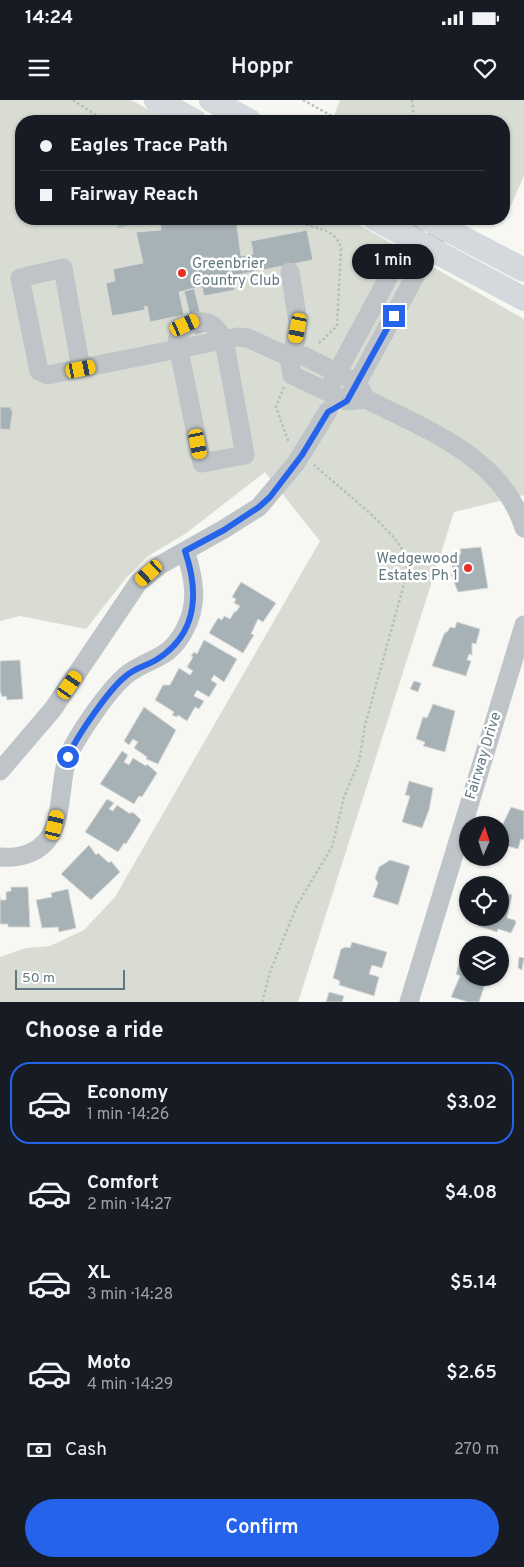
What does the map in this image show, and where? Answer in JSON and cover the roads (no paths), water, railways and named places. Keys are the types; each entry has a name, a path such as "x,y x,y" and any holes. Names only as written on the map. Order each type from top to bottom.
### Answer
{"main road":[{"path":"156,100 184,115"},
{"path":"211,100 239,115"},
{"path":"392,225 420,235 524,299"},
{"path":"439,225 524,270"}],"street":[{"path":"4,760 53,709 138,582 160,565 259,507 281,484 302,455 327,402 336,372 420,235 432,225"},
{"path":"327,402 347,401 361,391 420,235"},
{"path":"81,369 62,268 20,278 39,371 48,375 81,369 179,349"},
{"path":"290,272 298,322 295,363 327,402"},
{"path":"196,321 208,322 217,327 224,340 245,455 202,463 179,349 177,341 181,329 196,321"},
{"path":"224,340 248,338 295,363 336,372 361,391 450,441 489,470 508,494 524,528"},
{"path":"0,857 22,856 34,851 48,838 55,825 71,748 124,677 156,660 178,640 186,628 193,606 194,579 185,551"},
{"name":"Fairway Drive","path":"409,1002 524,625"}],"place":[{"name":"Greenbrier Country Club","path":"182,273"},
{"name":"Wedgewood Estates Ph 1","path":"468,568"}]}
